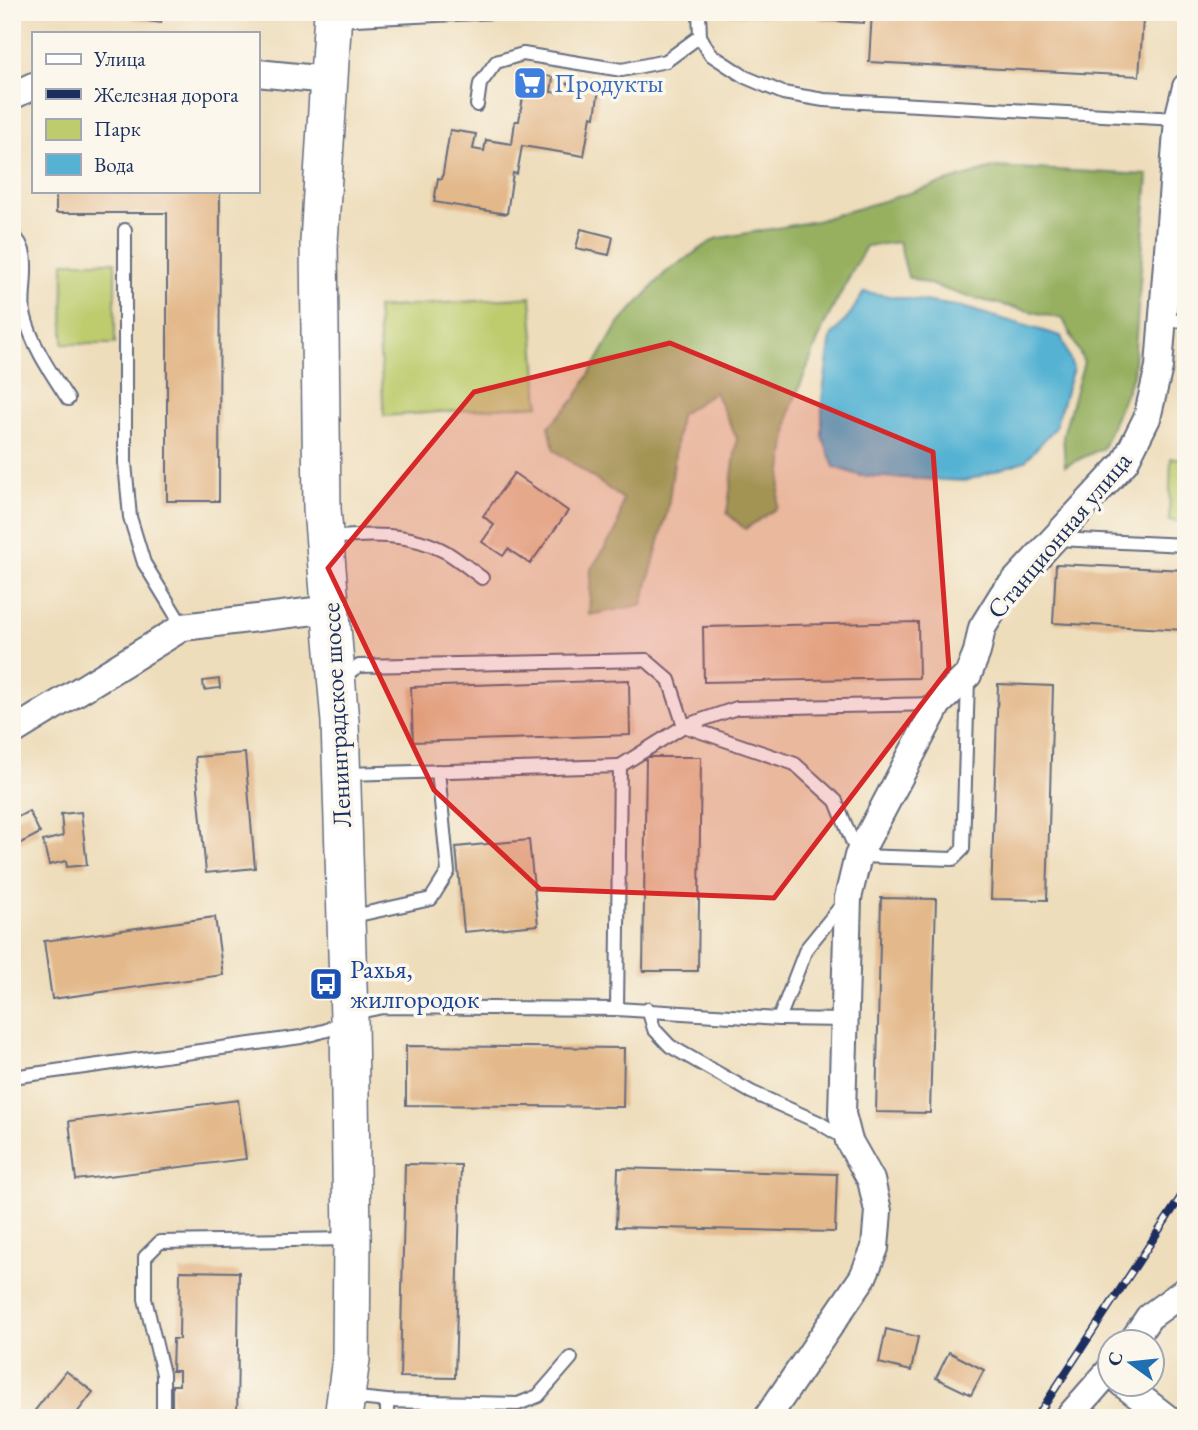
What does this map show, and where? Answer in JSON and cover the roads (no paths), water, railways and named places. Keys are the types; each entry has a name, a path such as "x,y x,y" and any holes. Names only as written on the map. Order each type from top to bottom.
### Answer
{"street":[{"name":"Ленинградское шоссе","path":"332,16 318,242 324,538 338,679 349,1018 351,1359 345,1407"},
{"path":"259,73 327,80"},
{"path":"12,96 32,86"},
{"name":"Станционная улица","path":"768,1418 863,1277 875,1248 878,1211 872,1180 849,1141 842,1114 848,898 858,856 939,704 968,675 982,628 1003,594 1125,462 1147,418 1158,367 1174,321 1183,99"},
{"path":"12,732 183,627 331,609"},
{"path":"1142,1328 1149,1317 1186,1290"},
{"path":"1068,1418 1102,1398"},
{"path":"1139,1398 1167,1418"}],"lane":[{"path":"332,16 347,21 496,12"},
{"path":"699,12 700,36 710,54 745,77 783,93 824,100 1183,99"},
{"path":"477,105 480,85 496,62 523,54 622,71 666,61 700,36"},
{"path":"125,230 125,463 130,517 144,563 183,627"},
{"path":"12,235 19,240 24,259 24,312 42,359 68,400"},
{"path":"324,538 376,534 417,542 446,552 482,578"},
{"path":"1053,539 1186,545"},
{"path":"338,679 359,666 646,660 669,680 684,726"},
{"path":"684,726 795,764 836,801 858,856 953,859 963,849 968,675"},
{"path":"342,775 620,766 684,726 737,708 939,704"},
{"path":"617,1009 620,766"},
{"path":"346,918 431,899 448,872 438,771"},
{"path":"779,1019 806,949 848,898"},
{"path":"12,1077 301,1037 327,1030 359,1012 383,1007 648,1009 779,1019 845,1020"},
{"path":"648,1009 654,1030 670,1046 751,1092 818,1122 849,1141"},
{"path":"163,1418 163,1374 145,1299 145,1257 160,1242 352,1239"},
{"path":"345,1407 387,1401 518,1404 537,1396 571,1358"},
{"path":"387,1401 387,1418"}],"water":[{"path":"864,292 962,307 1061,336 1073,368 1055,428 1025,461 965,481 861,476 834,467 822,436 822,399 831,337"}],"railway":[{"path":"1036,1418 1186,1189"}],"place":[{"name":"Продукты","path":"530,83"},
{"name":"Рахья, жилгородок","path":"326,984"}]}
